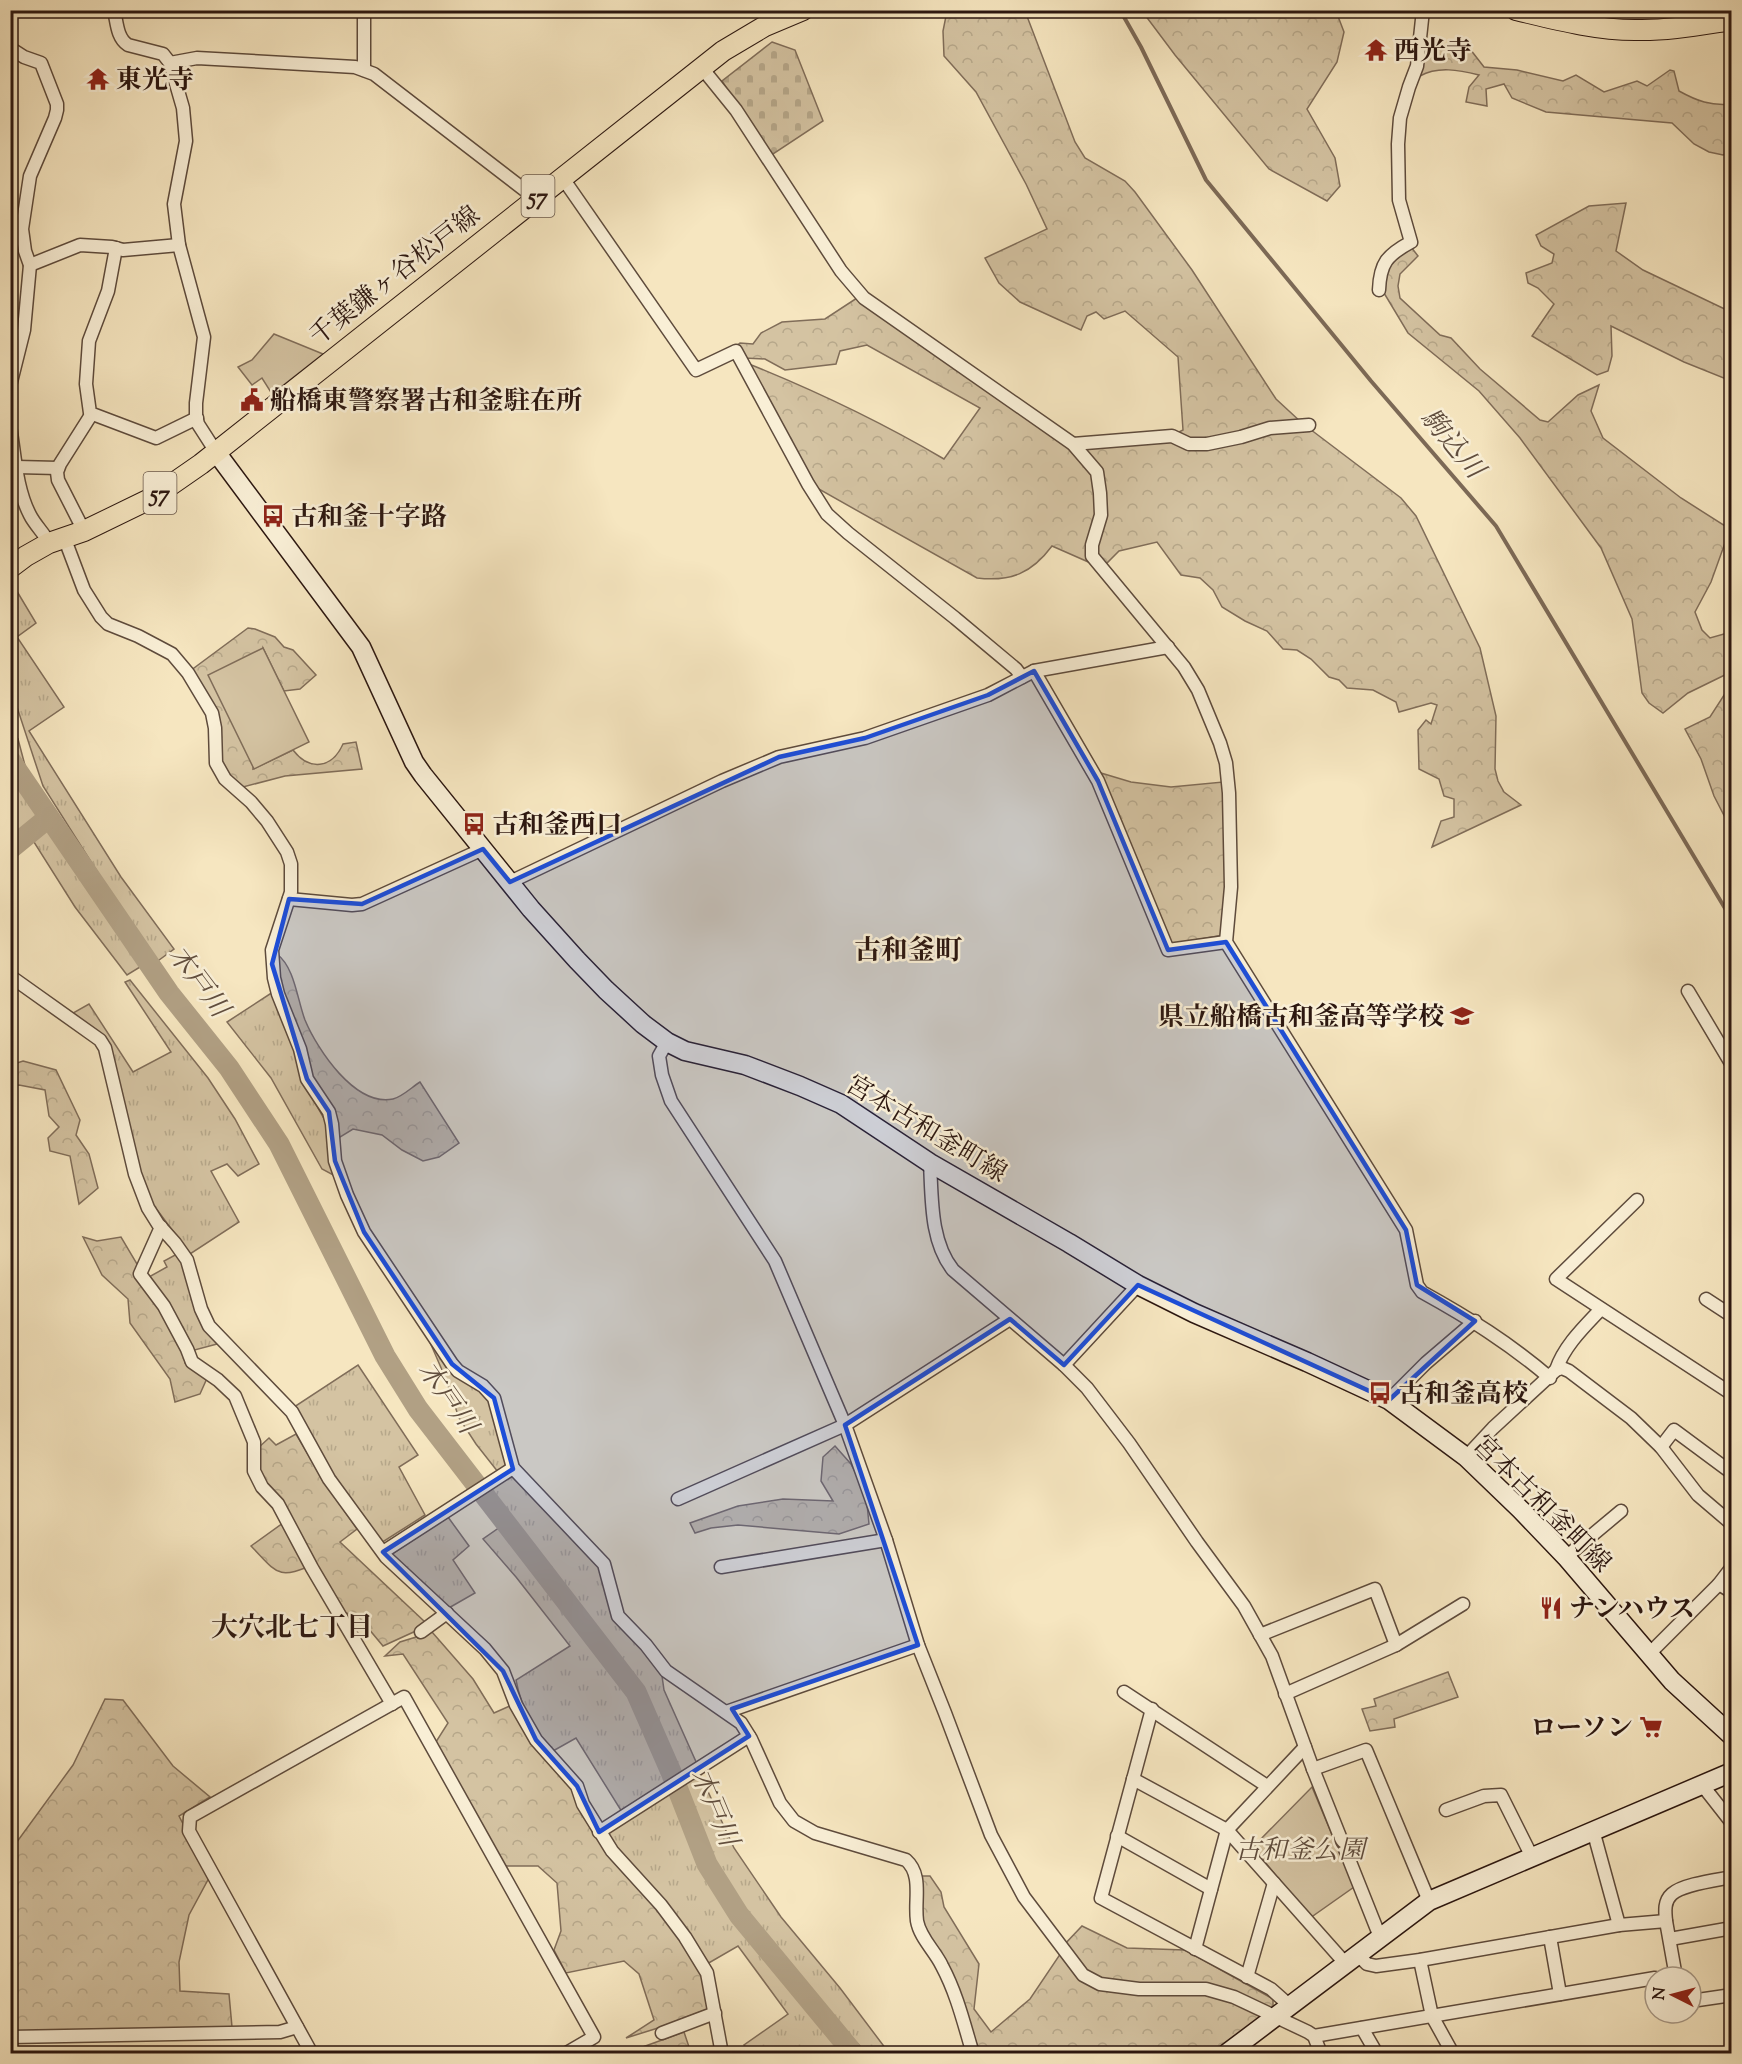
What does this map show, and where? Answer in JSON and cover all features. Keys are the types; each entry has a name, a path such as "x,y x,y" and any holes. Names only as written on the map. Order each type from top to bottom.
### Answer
{"main road":[{"name":"千葉鎌ヶ谷松戸線","path":"10,568 26,556 57,540 84,531 152,498 216,452 702,68 747,35 803,10"},
{"path":"1516,10 1594,26 1633,31 1668,29 1731,20"}],"street":[{"path":"114,10 124,42 163,54 170,63 183,108 186,134 174,204 179,245 204,337 196,403 197,418 216,452"},
{"path":"364,10 364,70"},
{"path":"1379,290 1380,272 1394,251 1411,243 1399,200 1398,144 1400,118 1408,87 1417,66 1423,10"},
{"path":"10,48 24,57 41,63 57,104 55,118 30,176 22,229 30,265 24,330 10,386"},
{"path":"170,63 197,58 355,67 364,70 374,74 535,198"},
{"path":"702,68 736,110 841,271 864,298 1073,444 1096,472 1101,515 1092,545 1092,556 1184,667 1198,690 1220,742 1226,763 1231,887 1226,942 1406,1230 1417,1285 1422,1292 1476,1321 1528,1359 1553,1374"},
{"path":"562,177 696,370 736,351 808,484 827,514 955,618 1016,669 1022,677"},
{"path":"30,265 80,245 116,249 179,245"},
{"path":"84,531 58,480 58,468 91,415 86,384 88,341 108,291 116,249"},
{"path":"91,415 156,438 197,418"},
{"path":"1073,444 1172,436 1189,444 1207,444 1270,428 1309,425"},
{"path":"10,426 24,501 30,515 57,540 84,590 108,624 138,636 172,654 203,696 212,713 216,763 225,780 251,802 267,821 287,852 291,864 289,899 272,950 274,978 300,1049 306,1079 329,1112 335,1161 346,1195 364,1232 452,1364 458,1371 483,1386 494,1398 513,1468 604,1564 618,1616 646,1645 666,1671 741,1723 780,1803 794,1821 816,1833 906,1860 914,1867 917,1921 920,1932 935,1953 955,1993 973,2054"},
{"name":"宮本古和釜町線","path":"216,452 361,647 414,762 423,776 577,960 643,1024 667,1042 685,1050 745,1065 841,1104 930,1162 1138,1285 1194,1313 1389,1400 1466,1457 1521,1510 1566,1557 1672,1681 1731,1736"},
{"path":"17,467 58,468"},
{"path":"510,882 712,786 779,757 866,738 988,696 1034,671 1168,647"},
{"path":"1034,671 1098,781 1168,950 1226,942"},
{"path":"289,899 362,904 483,849"},
{"path":"10,975 100,1040 105,1048 135,1174 148,1208 187,1260 201,1309 209,1326 292,1412 329,1479 383,1552 485,1649 504,1671 516,1705 536,1740 577,1786 599,1832 612,1851 661,1905 685,1937 707,1973 722,2054"},
{"path":"1688,991 1731,1065"},
{"path":"667,1042 659,1056 662,1075 671,1101 775,1261 845,1425 886,1540 918,1645 991,1835 1024,1897 1083,1975 1100,1984 1122,1988 1206,1989 1234,1997 1314,2036 1643,1980"},
{"path":"930,1162 932,1210 943,1257 953,1270 1064,1365 1087,1388 1129,1443 1244,1606 1272,1656 1313,1769 1380,1937"},
{"path":"1637,1200 1556,1279 1731,1395"},
{"path":"161,1227 140,1274 157,1293 192,1362 218,1380 235,1396 254,1442 254,1471 262,1486 278,1504 392,1704"},
{"path":"1064,1365 1138,1285"},
{"path":"1706,1299 1731,1316"},
{"path":"1553,1374 1560,1358 1581,1330 1601,1309"},
{"path":"678,1499 845,1425 1010,1318"},
{"path":"1389,1400 1426,1363 1476,1321"},
{"path":"1466,1457 1493,1428 1562,1368 1630,1418 1661,1447 1698,1495 1731,1524"},
{"path":"1661,1447 1674,1430 1731,1473"},
{"path":"383,1552 513,1468"},
{"path":"1566,1557 1621,1510"},
{"path":"721,1568 886,1540"},
{"path":"1648,1655 1719,1584 1731,1567"},
{"path":"1719,1584 1731,1592"},
{"path":"1260,1635 1375,1589 1396,1646"},
{"path":"1285,1694 1396,1646 1463,1604"},
{"path":"421,1632 447,1614"},
{"path":"726,1712 918,1645"},
{"path":"366,1660 379,1654"},
{"path":"1124,1692 1152,1708 1267,1786"},
{"path":"312,2054 189,1832 190,1818 404,1697 594,2037 565,2054"},
{"path":"1152,1708 1101,1898 1271,1989 1289,2005"},
{"path":"599,1832 748,1736"},
{"path":"1195,1949 1227,1830 1305,1748"},
{"path":"1313,1769 1366,1750 1429,1901"},
{"path":"1226,2054 1429,1901 1593,1830 1703,1786 1731,1772"},
{"path":"1133,1779 1227,1830 1274,1883 1351,1959 1367,1964 1376,1966 1420,1960 1620,1924 1666,1921"},
{"path":"1703,1786 1731,1823"},
{"path":"1446,1810 1484,1796 1501,1796 1532,1857"},
{"path":"1593,1830 1620,1924"},
{"path":"1117,1836 1211,1889"},
{"path":"1674,1965 1665,1908 1671,1894 1731,1876"},
{"path":"1247,1977 1274,1883"},
{"path":"1670,1939 1731,1928"},
{"path":"1550,1937 1560,1994"},
{"path":"1420,1960 1432,2016 1453,2054"},
{"path":"1703,1999 1731,1995"},
{"path":"662,2033 715,2013"},
{"path":"10,2037 280,2032 297,2027"},
{"path":"1362,2028 1377,2054"},
{"path":"1314,2036 1321,2054"}],"highlighted area":[{"path":"1034,671 1098,781 1168,950 1226,942 1406,1230 1417,1285 1475,1321 1389,1400 1138,1285 1064,1365 1010,1319 845,1425 918,1645 732,1709 749,1736 599,1832 577,1786 536,1740 503,1671 383,1552 513,1469 494,1398 452,1364 364,1232 335,1161 329,1112 307,1079 272,964 289,899 362,904 483,849 510,882 779,757 865,738 988,695"}],"green space":[{"path":"947,11 1025,11 1075,142 1085,158 1125,181 1135,192 1192,270 1276,399 1302,423 1401,498 1416,516 1480,648 1496,716 1495,769 1498,781 1504,792 1521,805 1432,847 1441,821 1454,817 1454,799 1444,796 1439,779 1419,769 1418,730 1426,720 1431,724 1437,705 1431,703 1399,712 1396,702 1373,690 1347,688 1339,680 1329,677 1311,659 1297,650 1283,649 1267,631 1222,607 1213,590 1200,578 1181,575 1157,542 1119,551 1102,568 1052,546 1037,563 1020,574 1000,578 977,578 817,488 749,364 848,408 944,459 980,408 867,345 840,351 836,364 785,370 765,359 744,358 732,350 740,343 753,344 761,333 782,322 825,319 857,298 1070,446 1173,435 1183,430 1178,357 1125,311 1104,319 1096,312 1087,316 1081,330 1020,302 999,283 985,258 1047,229 1026,184 976,92 944,56 943,31"},
{"path":"1142,11 1336,11 1344,32 1337,62 1307,109 1335,158 1340,186 1327,201 1269,169 1175,55"},
{"path":"772,42 795,50 823,121 770,156 722,81"},
{"path":"1458,47 1470,49 1484,67 1517,70 1563,81 1576,75 1604,92 1637,81 1647,86 1670,70 1674,71 1679,91 1704,102 1731,104 1731,151 1723,155 1709,152 1694,144 1672,123 1546,112 1512,98 1504,84 1486,89 1487,106 1466,102 1469,87 1479,75 1456,70 1441,70 1420,76 1425,52"},
{"path":"1626,203 1616,251 1643,270 1731,312 1731,381 1684,362 1611,326 1612,356 1608,371 1597,375 1532,336 1554,304 1538,288 1528,283 1526,273 1552,263 1554,254 1541,246 1536,235 1589,206"},
{"path":"1411,247 1418,256 1400,274 1398,286 1400,298 1440,335 1451,338 1480,369 1540,420 1548,422 1578,395 1599,385 1591,411 1603,438 1681,498 1730,529 1711,582 1695,612 1702,630 1710,638 1731,632 1731,672 1688,693 1663,713 1649,703 1642,693 1632,619 1601,548 1520,438 1479,391 1408,333 1381,288 1382,272 1397,253"},
{"path":"274,334 323,354 272,394 262,378 252,385 238,367 252,360"},
{"path":"15,588 36,623 17,637 64,707 29,731 121,877 174,949 155,963 43,786 11,689 10,593"},
{"path":"248,628 275,637 284,647 293,650 316,675 300,689 284,691 263,648 253,769 293,750 306,761 320,764 333,758 343,744 356,742 362,769 285,776 243,787 227,779 217,742 190,671"},
{"path":"263,648 309,742 254,769 208,675"},
{"path":"1732,690 1731,829 1714,796 1701,759 1685,729 1710,717 1726,692"},
{"path":"18,739 32,792 49,813 16,840 11,832 10,745"},
{"path":"1101,773 1131,782 1171,787 1223,782 1227,850 1224,935 1171,944"},
{"path":"53,821 145,964 127,975 75,907 32,839"},
{"path":"277,954 292,975 305,1020 318,1046 339,1073 365,1094 379,1099 396,1098 420,1082 459,1143 439,1157 423,1161 402,1150 382,1135 353,1129 337,1139 311,1077 281,992"},
{"path":"130,980 208,1078 235,1119 259,1164 238,1176 227,1164 211,1171 239,1222 190,1254 152,1203 139,1168 107,1041 73,1013 89,1004 133,1072 171,1052 125,982"},
{"path":"273,992 295,1050 303,1081 328,1126 335,1176 322,1169 271,1078 227,1022"},
{"path":"23,1061 56,1070 80,1120 76,1135 89,1154 98,1188 79,1204 70,1156 50,1151 48,1138 59,1127 49,1116 45,1090 19,1085 11,1086 11,1065"},
{"path":"83,1237 97,1241 121,1237 156,1296 183,1349 185,1363 208,1376 200,1394 175,1402 170,1379 130,1323 128,1299 102,1275"},
{"path":"177,1254 189,1275 206,1327 217,1344 191,1351 147,1278 167,1267 164,1261"},
{"path":"423,1326 490,1401 496,1416 506,1466 498,1472 459,1418 445,1377"},
{"path":"358,1365 418,1455 399,1467 425,1515 381,1543 332,1477 294,1407"},
{"path":"296,1434 325,1483 357,1529 340,1542 426,1623 418,1630 383,1646 358,1616 342,1612 315,1564 293,1572 279,1572 251,1546 283,1523 257,1470 258,1448 269,1438 276,1445"},
{"path":"835,1446 851,1464 866,1494 869,1524 839,1534 738,1525 711,1528 695,1533 690,1523 738,1506 783,1499 833,1501 821,1481 823,1457"},
{"path":"510,1476 516,1476 601,1569 612,1609 655,1663 662,1676 664,1690 697,1764 678,1776 639,1689 485,1491"},
{"path":"448,1517 469,1546 453,1560 475,1593 447,1609 389,1556"},
{"path":"503,1525 633,1694 673,1780 622,1812 576,1738 553,1751 534,1727 525,1709 516,1680 570,1646 483,1539"},
{"path":"432,1632 473,1679 494,1713 512,1705 573,1787 605,1851 659,1909 681,1939 701,1972 708,2009 626,2038 654,2020 639,1974 624,1961 566,1973 554,1950 561,1931 557,1883 538,1866 501,1866 434,1745 448,1723 403,1654 385,1656 400,1642"},
{"path":"1448,1672 1458,1697 1394,1719 1395,1727 1370,1731 1362,1709 1376,1706 1374,1699"},
{"path":"105,1699 123,1700 173,1766 210,1797 179,1816 210,1876 189,1915 179,1962 180,1991 229,1994 232,2027 11,2033 11,1850 73,1765"},
{"path":"699,1772 734,1848 781,1917 840,1988 889,2053 865,2053 798,1982 743,1912 712,1861 682,1784"},
{"name":"古和釜公園","path":"1312,1787 1354,1887 1310,1918 1253,1847"},
{"path":"672,1790 702,1867 725,1906 770,1964 814,2011 848,2053 749,2053 744,2045 788,2014 738,1946 707,1964 615,1847 606,1832"},
{"path":"919,1876 930,1876 941,1892 944,1907 979,1964 974,2009 991,2032 1030,1999 1064,1945 1082,1926 1127,1948 1185,1950 1273,1999 1273,2009 1213,2053 1033,2054 1032,2048 1011,2053 980,2053 958,1991 922,1931"},
{"path":"684,2032 691,2053 626,2053"}],"waterway":[{"name":"駒込川","path":"1120,10 1141,47 1206,180 1371,381 1496,526 1732,920"},
{"name":"木戸川","path":"10,760 169,993 229,1068 279,1144 385,1356 418,1409 636,1692 671,1772 707,1864 739,1915 854,2054"},
{"path":"10,849 48,818"}],"place":[{"name":"西光寺","path":"1376,50"},
{"name":"東光寺","path":"98,79"},
{"name":"船橋東警察署古和釜駐在所","path":"252,400"},
{"name":"古和釜十字路","path":"273,516"},
{"name":"古和釜西口","path":"474,824"},
{"name":"県立船橋古和釜高等学校","path":"1462,1016"},
{"name":"古和釜高校","path":"1380,1393"},
{"name":"ナンハウス","path":"1551,1608"},
{"name":"ローソン","path":"1651,1727"}],"district":[{"name":"古和釜町","path":"908,950"},
{"name":"大穴北七丁目","path":"292,1627"}]}
